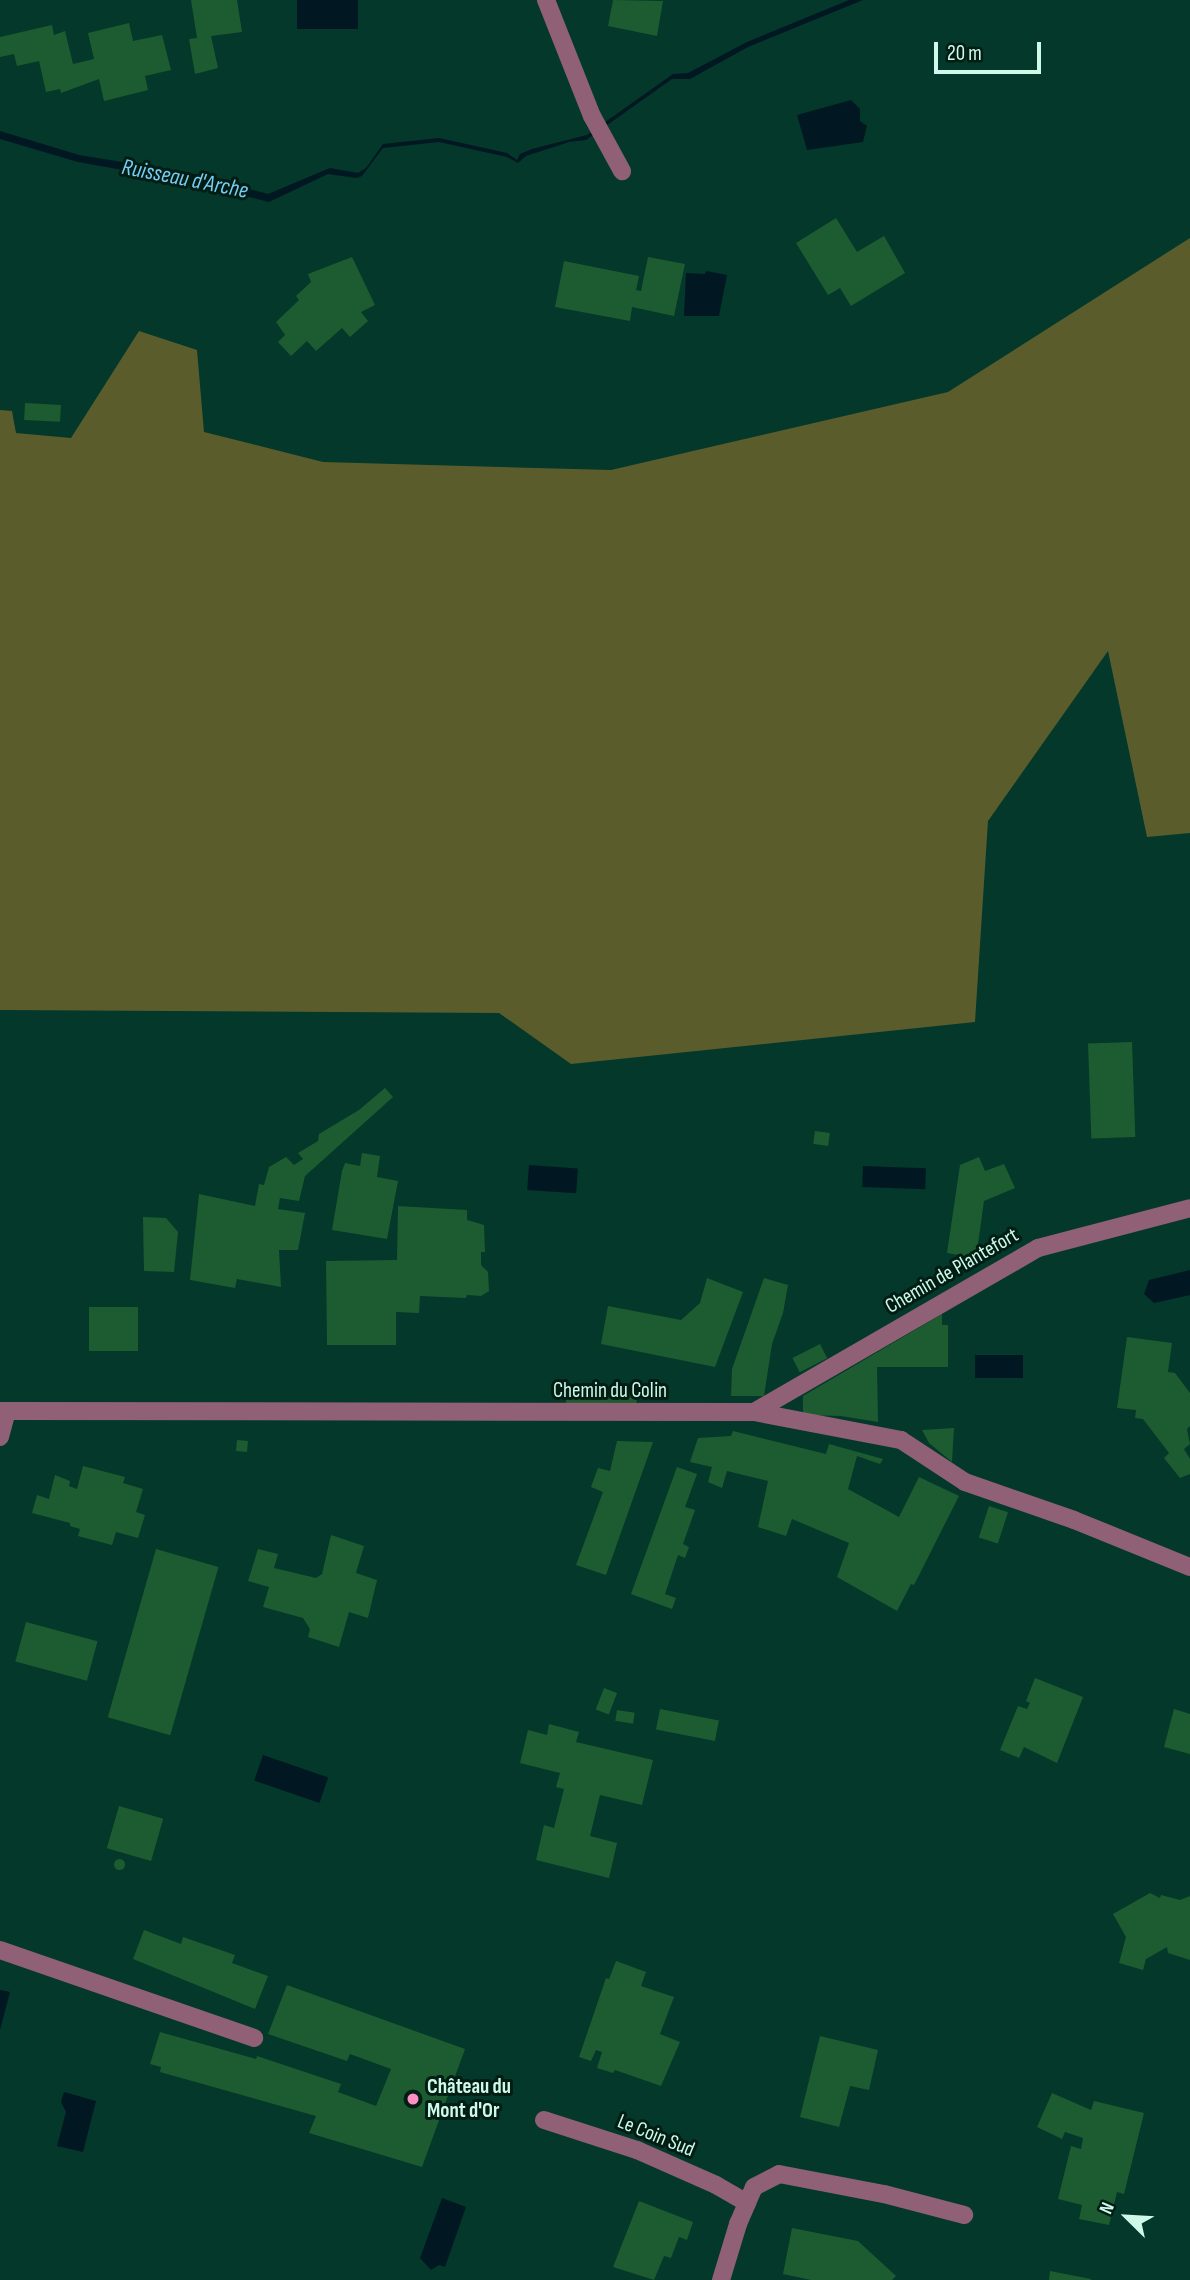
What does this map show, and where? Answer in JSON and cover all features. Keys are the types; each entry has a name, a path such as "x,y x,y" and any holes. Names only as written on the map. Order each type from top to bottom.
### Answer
{"street":[{"path":"546,0 592,116 622,170"},
{"name":"Chemin de Plantefort","path":"754,1412 1038,1248 1190,1208"},
{"path":"0,1437 4,1411"},
{"name":"Chemin du Colin","path":"4,1411 754,1412 901,1440 965,1482 1074,1520 1190,1567"},
{"path":"0,1950 254,2038"},
{"name":"Le Coin Sud","path":"544,2120 637,2150 716,2185 747,2203"},
{"path":"721,2280 754,2187 779,2174 884,2194 964,2215"}],"green space":[{"path":"1190,238 1190,833 1147,837 1108,651 988,821 975,1022 571,1064 499,1013 0,1010 0,410 12,411 16,433 71,438 139,331 197,350 204,432 323,462 611,470 948,392"}],"water":[{"path":"297,0 358,0 358,29 297,29"},
{"name":"Ruisseau d'Arche","path":"849,0 863,0 748,47 690,79 672,79 586,140 569,142 526,156 518,163 507,157 439,142 383,148 362,176 356,178 328,174 269,202 190,182 78,162 0,139 0,131 79,155 190,173 268,194 330,168 358,173 366,168 383,144 439,138 507,153 517,160 520,154 532,149 587,135 673,74 688,73 747,42"},
{"path":"851,100 860,109 860,121 867,126 863,142 807,150 797,115"},
{"path":"706,271 727,275 719,316 684,316 686,273 705,274"},
{"path":"529,1165 578,1168 576,1193 527,1190"},
{"path":"863,1166 926,1168 925,1189 862,1187"},
{"path":"1190,1270 1190,1295 1154,1303 1144,1294 1149,1280"},
{"path":"975,1355 1023,1355 1023,1378 975,1378"},
{"path":"263,1755 328,1777 319,1803 254,1781"},
{"path":"0,1990 10,1992 0,2030"},
{"path":"64,2092 96,2101 83,2152 57,2146 66,2112 61,2102"},
{"path":"442,2198 466,2207 445,2267 439,2265 431,2270 420,2258"}],"building":[{"path":"191,0 237,0 242,32 211,36 218,68 195,74 189,39 197,38"},
{"path":"613,0 663,1 657,36 608,26"},
{"path":"129,23 133,41 162,35 171,70 145,76 148,90 104,101 99,79 61,93 60,89 46,92 39,61 17,66 14,54 0,57 0,37 52,25 54,35 65,31 73,64 94,59 88,33"},
{"path":"836,218 857,252 884,236 905,273 851,306 840,288 828,295 796,243"},
{"path":"352,257 375,305 361,312 368,321 350,337 342,328 316,351 307,341 291,356 278,342 285,335 276,322 299,300 296,296 311,282 308,274"},
{"path":"648,257 685,264 674,316 632,307 630,321 555,307 564,261 639,276 636,290 641,291"},
{"path":"25,403 61,405 60,422 24,420"},
{"path":"1132,1042 1135,1137 1091,1138 1088,1044"},
{"path":"385,1088 393,1097 305,1176 299,1201 280,1198 278,1209 305,1213 298,1250 279,1250 281,1287 237,1279 235,1288 190,1280 199,1194 255,1206 259,1184 264,1185 269,1167 286,1157 294,1165 303,1159 298,1153 318,1141 319,1134 359,1110"},
{"path":"815,1131 830,1133 828,1146 813,1144"},
{"path":"362,1153 380,1156 377,1177 398,1181 387,1239 332,1230 345,1163 360,1166"},
{"path":"979,1157 985,1171 1004,1164 1015,1188 984,1201 976,1258 947,1253 960,1165"},
{"path":"398,1206 467,1210 467,1220 484,1225 485,1252 481,1252 481,1265 488,1272 489,1291 481,1296 467,1295 466,1298 420,1296 419,1313 396,1312 396,1345 327,1345 326,1261 397,1260"},
{"path":"143,1217 166,1218 178,1232 174,1272 144,1271"},
{"path":"707,1278 743,1292 715,1367 601,1344 608,1306 681,1320 700,1303"},
{"path":"764,1278 788,1285 783,1313 772,1344 764,1396 731,1396 732,1369"},
{"path":"89,1307 138,1307 138,1351 89,1351"},
{"path":"942,1314 942,1325 948,1325 948,1367 877,1367 878,1422 841,1416 803,1415 803,1396"},
{"path":"1127,1337 1172,1343 1168,1372 1175,1373 1190,1393 1190,1426 1187,1429 1190,1444 1184,1449 1190,1459 1190,1474 1180,1478 1164,1458 1169,1453 1143,1419 1135,1418 1136,1410 1117,1408"},
{"path":"820,1344 827,1358 800,1372 792,1358"},
{"path":"637,1393 636,1410 566,1410 566,1396"},
{"path":"954,1428 952,1462 929,1443 922,1430"},
{"path":"733,1431 826,1454 829,1444 883,1459 880,1464 857,1456 848,1489 899,1517 919,1477 959,1496 914,1585 911,1584 897,1611 837,1577 849,1543 792,1519 786,1536 758,1527 768,1481 727,1471 722,1488 708,1482 712,1467 690,1462 698,1438 731,1436"},
{"path":"237,1440 248,1441 247,1452 236,1451"},
{"path":"617,1441 653,1442 606,1575 576,1565 603,1492 591,1487 598,1468 610,1471"},
{"path":"83,1466 125,1477 123,1483 143,1489 136,1512 145,1515 138,1538 116,1532 112,1545 78,1536 80,1529 70,1526 70,1523 32,1513 37,1495 49,1499 55,1475 70,1481 69,1486 77,1489"},
{"path":"677,1467 697,1474 685,1507 695,1510 683,1544 689,1547 685,1558 678,1555 665,1594 676,1598 672,1609 631,1594"},
{"path":"989,1506 1008,1512 998,1544 979,1537"},
{"path":"331,1535 364,1546 356,1573 377,1580 368,1618 349,1612 339,1647 308,1637 310,1629 303,1618 263,1607 269,1587 248,1581 258,1549 278,1554 274,1568 316,1578 322,1574"},
{"path":"156,1549 218,1567 170,1735 108,1717"},
{"path":"26,1622 97,1641 87,1681 15,1662"},
{"path":"1035,1678 1083,1697 1057,1763 1024,1747 1019,1758 1000,1750 1018,1706 1027,1709 1030,1703 1026,1701"},
{"path":"604,1688 617,1693 609,1714 596,1709"},
{"path":"660,1709 719,1720 715,1741 656,1730"},
{"path":"1174,1709 1190,1714 1190,1754 1164,1747"},
{"path":"617,1710 635,1713 633,1724 615,1721"},
{"path":"549,1724 579,1732 576,1742 653,1760 642,1805 600,1795 590,1836 617,1843 609,1878 536,1860 544,1825 554,1828 564,1789 556,1787 560,1773 520,1763 528,1730 547,1735"},
{"path":"119,1806 163,1819 151,1861 107,1848"},
{"path":"119,1858 125,1864 119,1870 113,1864"},
{"path":"1150,1893 1160,1898 1161,1895 1180,1900 1190,1896 1190,1960 1168,1953 1167,1947 1146,1959 1143,1970 1119,1963 1126,1937 1113,1914"},
{"path":"144,1930 181,1944 183,1937 235,1955 232,1963 268,1976 255,2009 133,1959"},
{"path":"616,1961 646,1972 641,1986 674,1997 660,2034 680,2042 661,2086 615,2070 613,2073 597,2068 602,2052 596,2050 591,2061 579,2057 606,1978 609,1979"},
{"path":"287,1985 465,2049 422,2167 309,2133 316,2116 160,2072 161,2067 150,2064 160,2032 256,2059 257,2056 341,2084 338,2092 376,2106 391,2069 350,2054 347,2061 268,2034"},
{"path":"820,2036 878,2050 869,2090 850,2086 839,2127 800,2117"},
{"path":"1052,2093 1091,2110 1094,2101 1144,2113 1124,2194 1117,2192 1109,2225 1079,2219 1082,2205 1058,2199 1071,2146 1081,2149 1083,2138 1065,2132 1062,2139 1037,2127"},
{"path":"639,2201 693,2222 687,2240 679,2237 671,2258 664,2256 654,2280 613,2267"},
{"path":"792,2228 858,2241 896,2276 892,2280 811,2280 783,2274"},
{"path":"1050,2271 1091,2279 1091,2280 1049,2280"}],"place":[{"name":"Château du Mont d'Or","path":"413,2099"}]}
